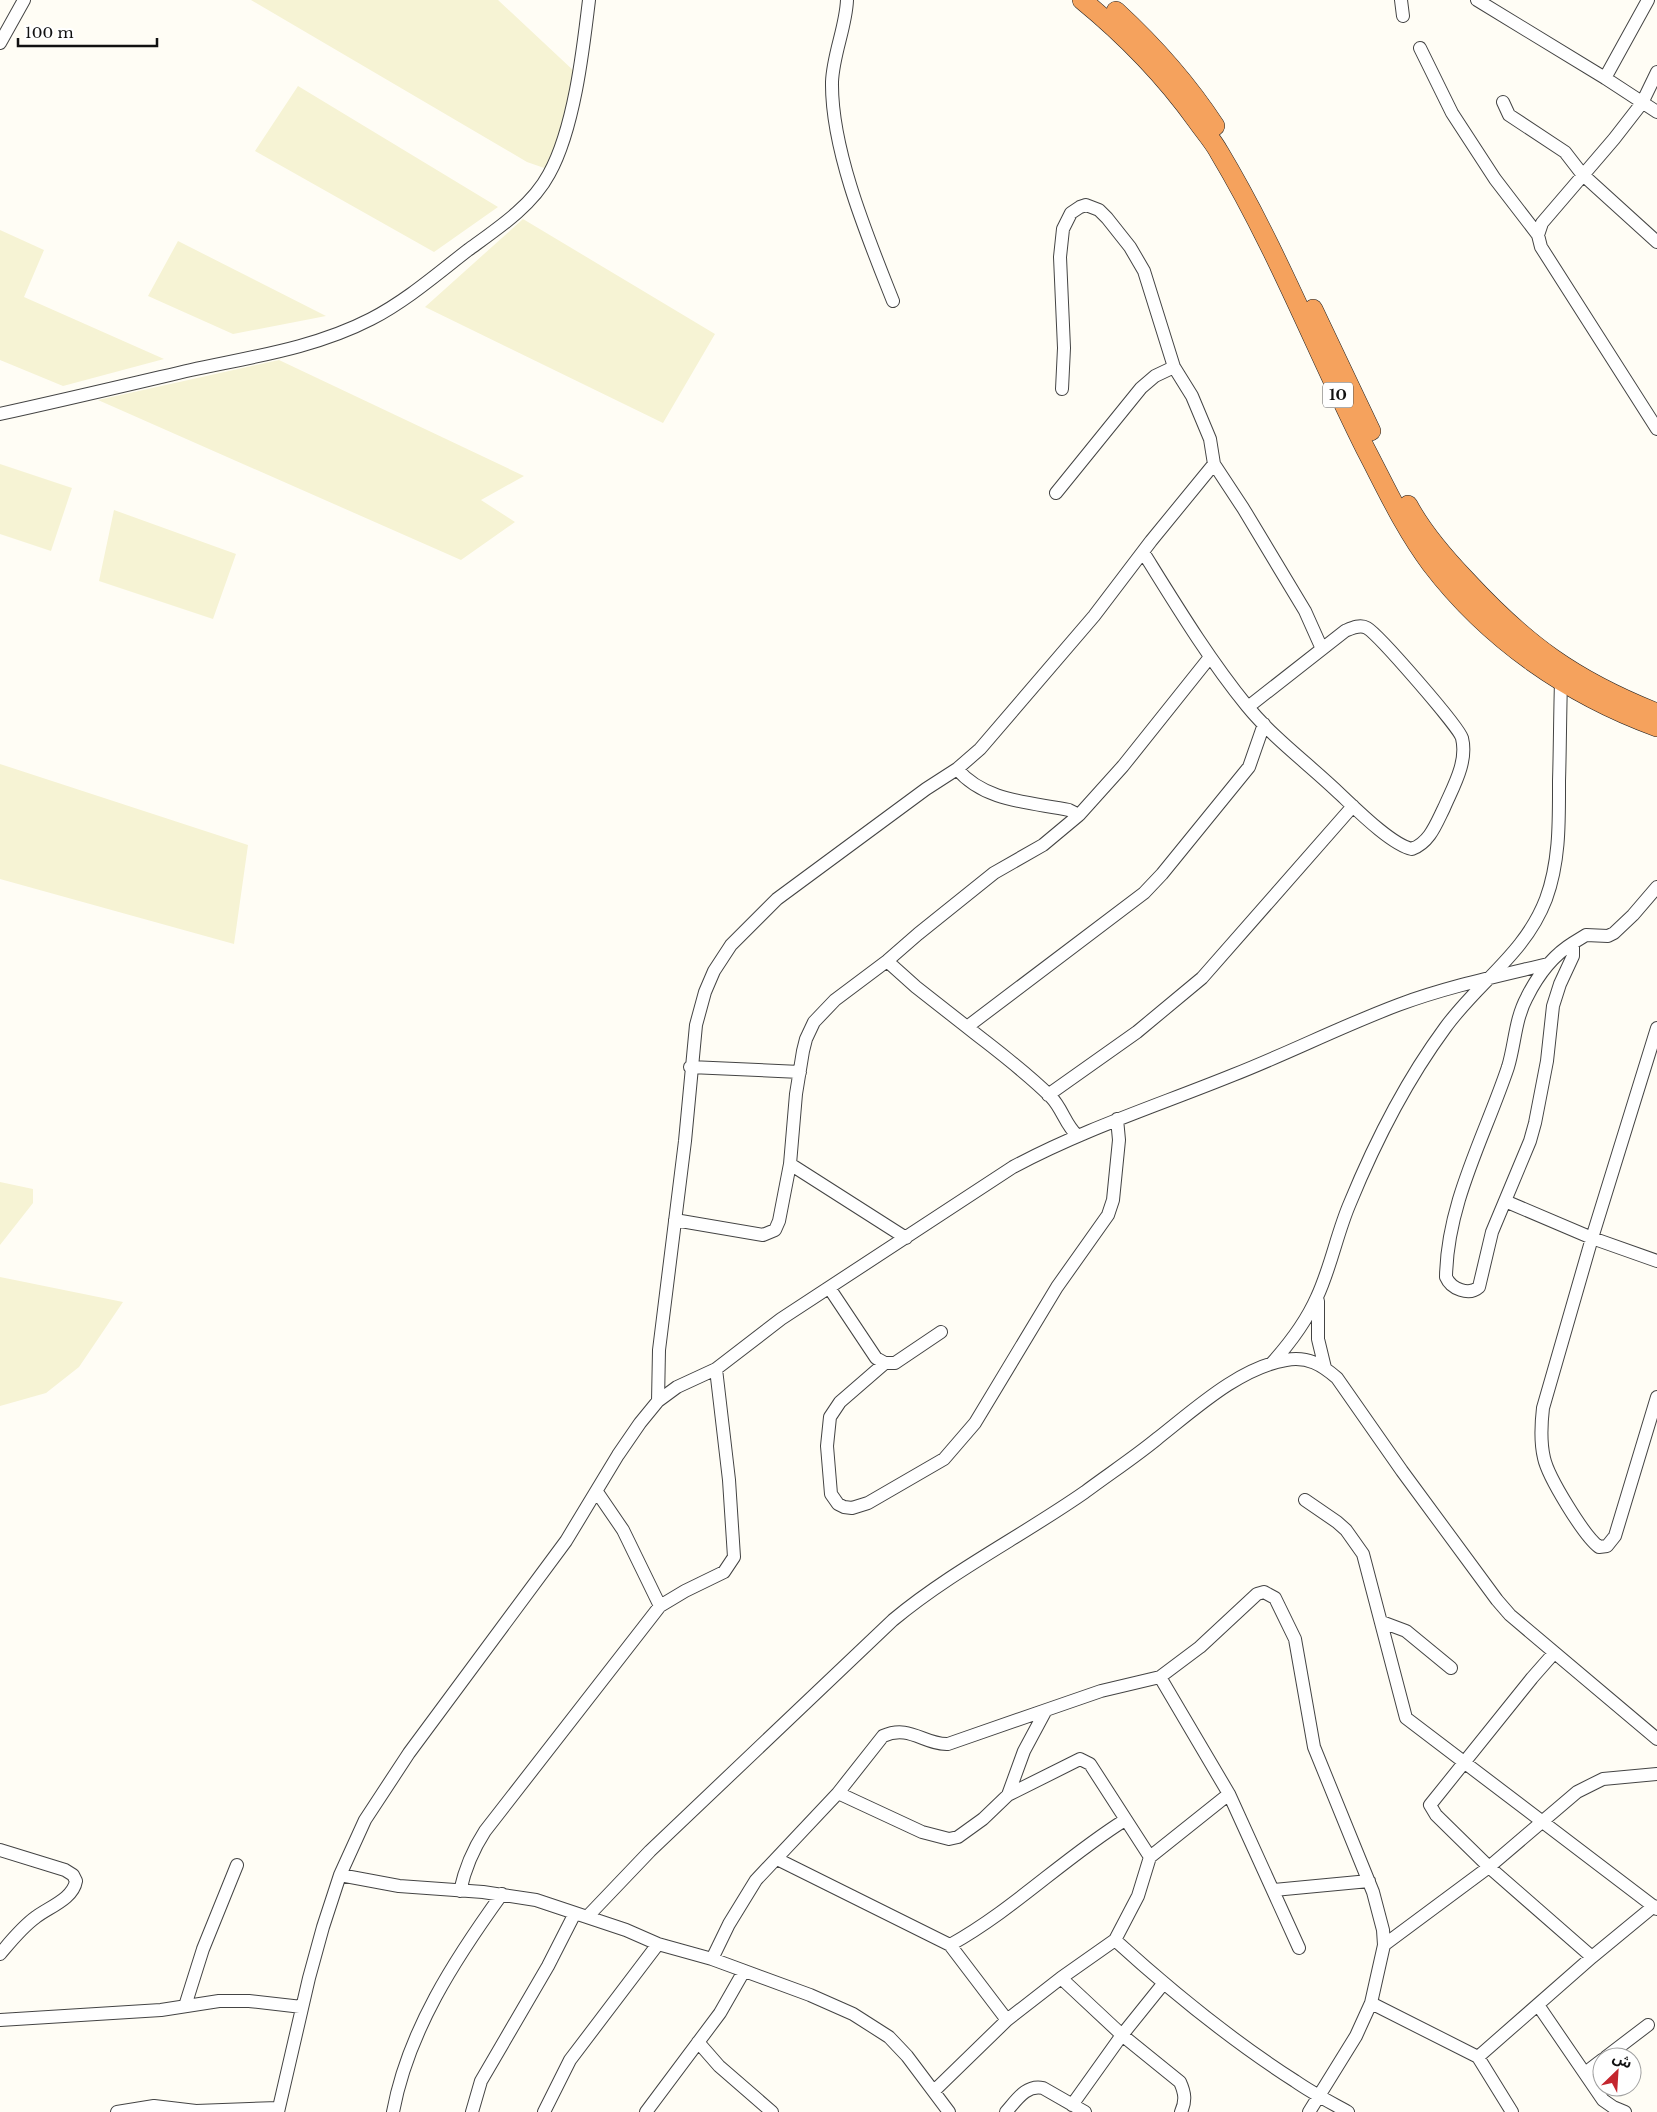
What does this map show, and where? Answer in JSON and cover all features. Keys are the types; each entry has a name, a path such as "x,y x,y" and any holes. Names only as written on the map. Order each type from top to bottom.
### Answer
{"highway":[{"name":"10","path":"1082,0 1115,26 1170,84 1218,150 1272,248 1336,391 1410,534 1432,566 1475,615 1523,656 1560,682 1627,716 1657,727"},
{"name":"10","path":"1103,0 1141,34 1193,92 1235,156 1276,228 1380,451 1416,520 1447,560 1496,612 1544,654 1601,688 1657,714"}],"street":[{"path":"0,43 24,0"},
{"path":"0,414 69,400 313,341 360,324 394,305 506,222 532,197 550,174 568,127 580,67 589,0"},
{"path":"847,0 832,82 840,143 866,232 893,301"},
{"path":"1401,0 1403,16"},
{"path":"1477,0 1657,112"},
{"path":"1605,78 1648,0"},
{"path":"1420,48 1452,113 1495,179 1538,235 1541,247 1657,429"},
{"path":"1538,235 1542,223 1582,174 1614,139 1642,103 1657,72"},
{"path":"1503,102 1509,115 1565,152 1582,174 1657,242"},
{"path":"1062,389 1064,348 1060,256 1063,229 1071,213 1080,207 1086,206 1099,210 1107,218 1130,247 1144,271 1174,367 1192,396 1210,439 1214,464 1305,611 1322,649"},
{"path":"1056,493 1140,388 1155,376 1174,367"},
{"path":"658,1401 659,1350 685,1141 690,1067 696,1025 705,992 714,971 731,945 777,899 957,769 980,749 1094,616 1214,464"},
{"path":"1143,552 1210,657 1248,707 1264,724 1353,806 1405,848 1412,849 1418,847 1432,832 1455,784 1461,766 1463,744 1461,736 1449,718 1389,649 1368,628 1353,627 1248,707"},
{"path":"675,1220 749,1234 768,1234 775,1230 779,1221 790,1164 796,1094 806,1039 814,1022 835,1000 888,962 918,934 994,873 1043,845 1079,815 1123,766 1210,657"},
{"path":"1272,1363 1302,1324 1318,1296 1350,1203 1365,1168 1401,1098 1445,1027 1471,994 1515,952 1532,927 1546,900 1559,840 1560,682"},
{"path":"968,1027 1144,892 1162,874 1249,767 1264,724"},
{"path":"957,769 970,782 995,795 1069,810 1079,815"},
{"path":"1048,1095 1137,1032 1202,978 1353,806"},
{"path":"1573,943 1573,956 1558,989 1553,1006 1547,1062 1530,1141 1492,1232 1479,1287 1471,1292 1454,1286 1447,1281 1446,1272 1458,1202 1508,1065 1523,1006 1548,964 1573,943 1586,935 1608,936 1614,932 1633,915 1657,887"},
{"path":"888,962 1048,1095 1059,1106 1071,1130 1076,1135"},
{"path":"116,2112 154,2106 196,2112 278,2110 323,1927 340,1875 365,1820 387,1784 566,1541 618,1455 658,1401 677,1387 716,1369 781,1319 830,1289 1013,1167 1076,1135 1235,1074 1400,1004 1489,978 1548,964"},
{"path":"1657,1028 1592,1238 1544,1408 1541,1434 1545,1460 1550,1474 1576,1518 1599,1547 1607,1546 1615,1536 1657,1397"},
{"path":"690,1067 800,1072"},
{"path":"885,1363 840,1402 830,1417 827,1446 831,1494 838,1504 844,1507 852,1508 868,1503 944,1459 975,1423 1057,1287 1108,1215 1114,1200 1119,1140 1117,1119"},
{"path":"790,1164 906,1238"},
{"path":"1505,1201 1592,1238 1657,1261"},
{"path":"830,1289 876,1358 885,1363 895,1363 941,1332"},
{"path":"1318,1296 1318,1339 1325,1368"},
{"path":"472,2112 481,2081 548,1966 581,1915 657,1845 892,1620 917,1600 1018,1537 1084,1492 1222,1388 1272,1363 1301,1358 1311,1360 1337,1378 1402,1471 1497,1600 1528,1631 1657,1739"},
{"path":"460,1891 466,1865 472,1851 485,1832 660,1606 684,1591 724,1572 734,1557 729,1480 716,1369"},
{"path":"597,1492 623,1530 660,1606"},
{"path":"1305,1500 1337,1522 1355,1542 1362,1554 1382,1622 1406,1718 1656,1907 1592,1957 1478,2058"},
{"path":"712,1959 729,1924 756,1880 838,1793 883,1736 893,1732 908,1733 935,1743 948,1744 1101,1690 1160,1677 1200,1647 1257,1594 1264,1592 1275,1598 1295,1639 1314,1747 1380,1912 1384,1945 1371,2003 1356,2036 1309,2112"},
{"path":"1382,1622 1402,1628 1451,1668"},
{"path":"1554,1653 1430,1806 1436,1816 1489,1867 1592,1957"},
{"path":"1160,1677 1229,1794 1299,1948"},
{"path":"1008,1794 1024,1750 1046,1710"},
{"path":"838,1793 922,1832 949,1839 958,1837 983,1819 1008,1794 1080,1759 1090,1764 1150,1858"},
{"path":"1384,1945 1489,1867 1577,1792 1603,1779 1657,1774"},
{"path":"934,2090 1007,2020 1114,1940 1138,1896 1150,1858 1229,1794"},
{"path":"950,1945 1003,1911 1088,1845 1125,1820"},
{"path":"0,1850 66,1870 73,1875 76,1881 75,1887 69,1894 36,1917 0,1954"},
{"path":"777,1859 950,1945 1007,2020"},
{"path":"185,2006 203,1949 237,1865"},
{"path":"340,1875 399,1886 502,1894 542,1902 626,1930 658,1944 712,1959 810,1995 853,2014 888,2036 907,2056 949,2112"},
{"path":"1274,1890 1368,1881"},
{"path":"394,2112 406,2063 423,2022 466,1947 502,1894"},
{"path":"1114,1940 1163,1984 1295,2082 1348,2112"},
{"path":"544,2112 570,2060 658,1944"},
{"path":"646,2112 728,2001 744,1971"},
{"path":"1061,1978 1122,2035 1180,2082 1184,2092 1185,2104 1182,2112"},
{"path":"1072,2105 1122,2035 1163,1984"},
{"path":"0,2020 127,2013 233,2000 302,2007"},
{"path":"1371,2003 1478,2058 1512,2112"},
{"path":"1538,2005 1603,2100 1625,2112"},
{"path":"1619,2047 1648,2025"},
{"path":"698,2042 719,2066 772,2112"},
{"path":"1585,2073 1592,2068"},
{"path":"1006,2112 1031,2087 1043,2088 1084,2112"}],"shaded area":[{"path":"251,0 498,0 575,72 566,121 550,170 527,162"},
{"path":"298,86 498,207 434,252 255,151"},
{"path":"523,219 715,334 663,423 425,307"},
{"path":"0,230 44,250 24,297 164,359 63,386 0,360"},
{"path":"178,241 326,316 233,334 148,296"},
{"path":"279,360 524,476 481,500 515,522 461,560 98,400"},
{"path":"0,464 72,488 51,551 0,534"},
{"path":"114,510 236,554 213,619 99,581"},
{"path":"0,764 248,845 234,944 0,879"},
{"path":"0,1182 33,1189 33,1203 0,1245"},
{"path":"0,1277 123,1302 79,1367 46,1393 0,1406"}]}
